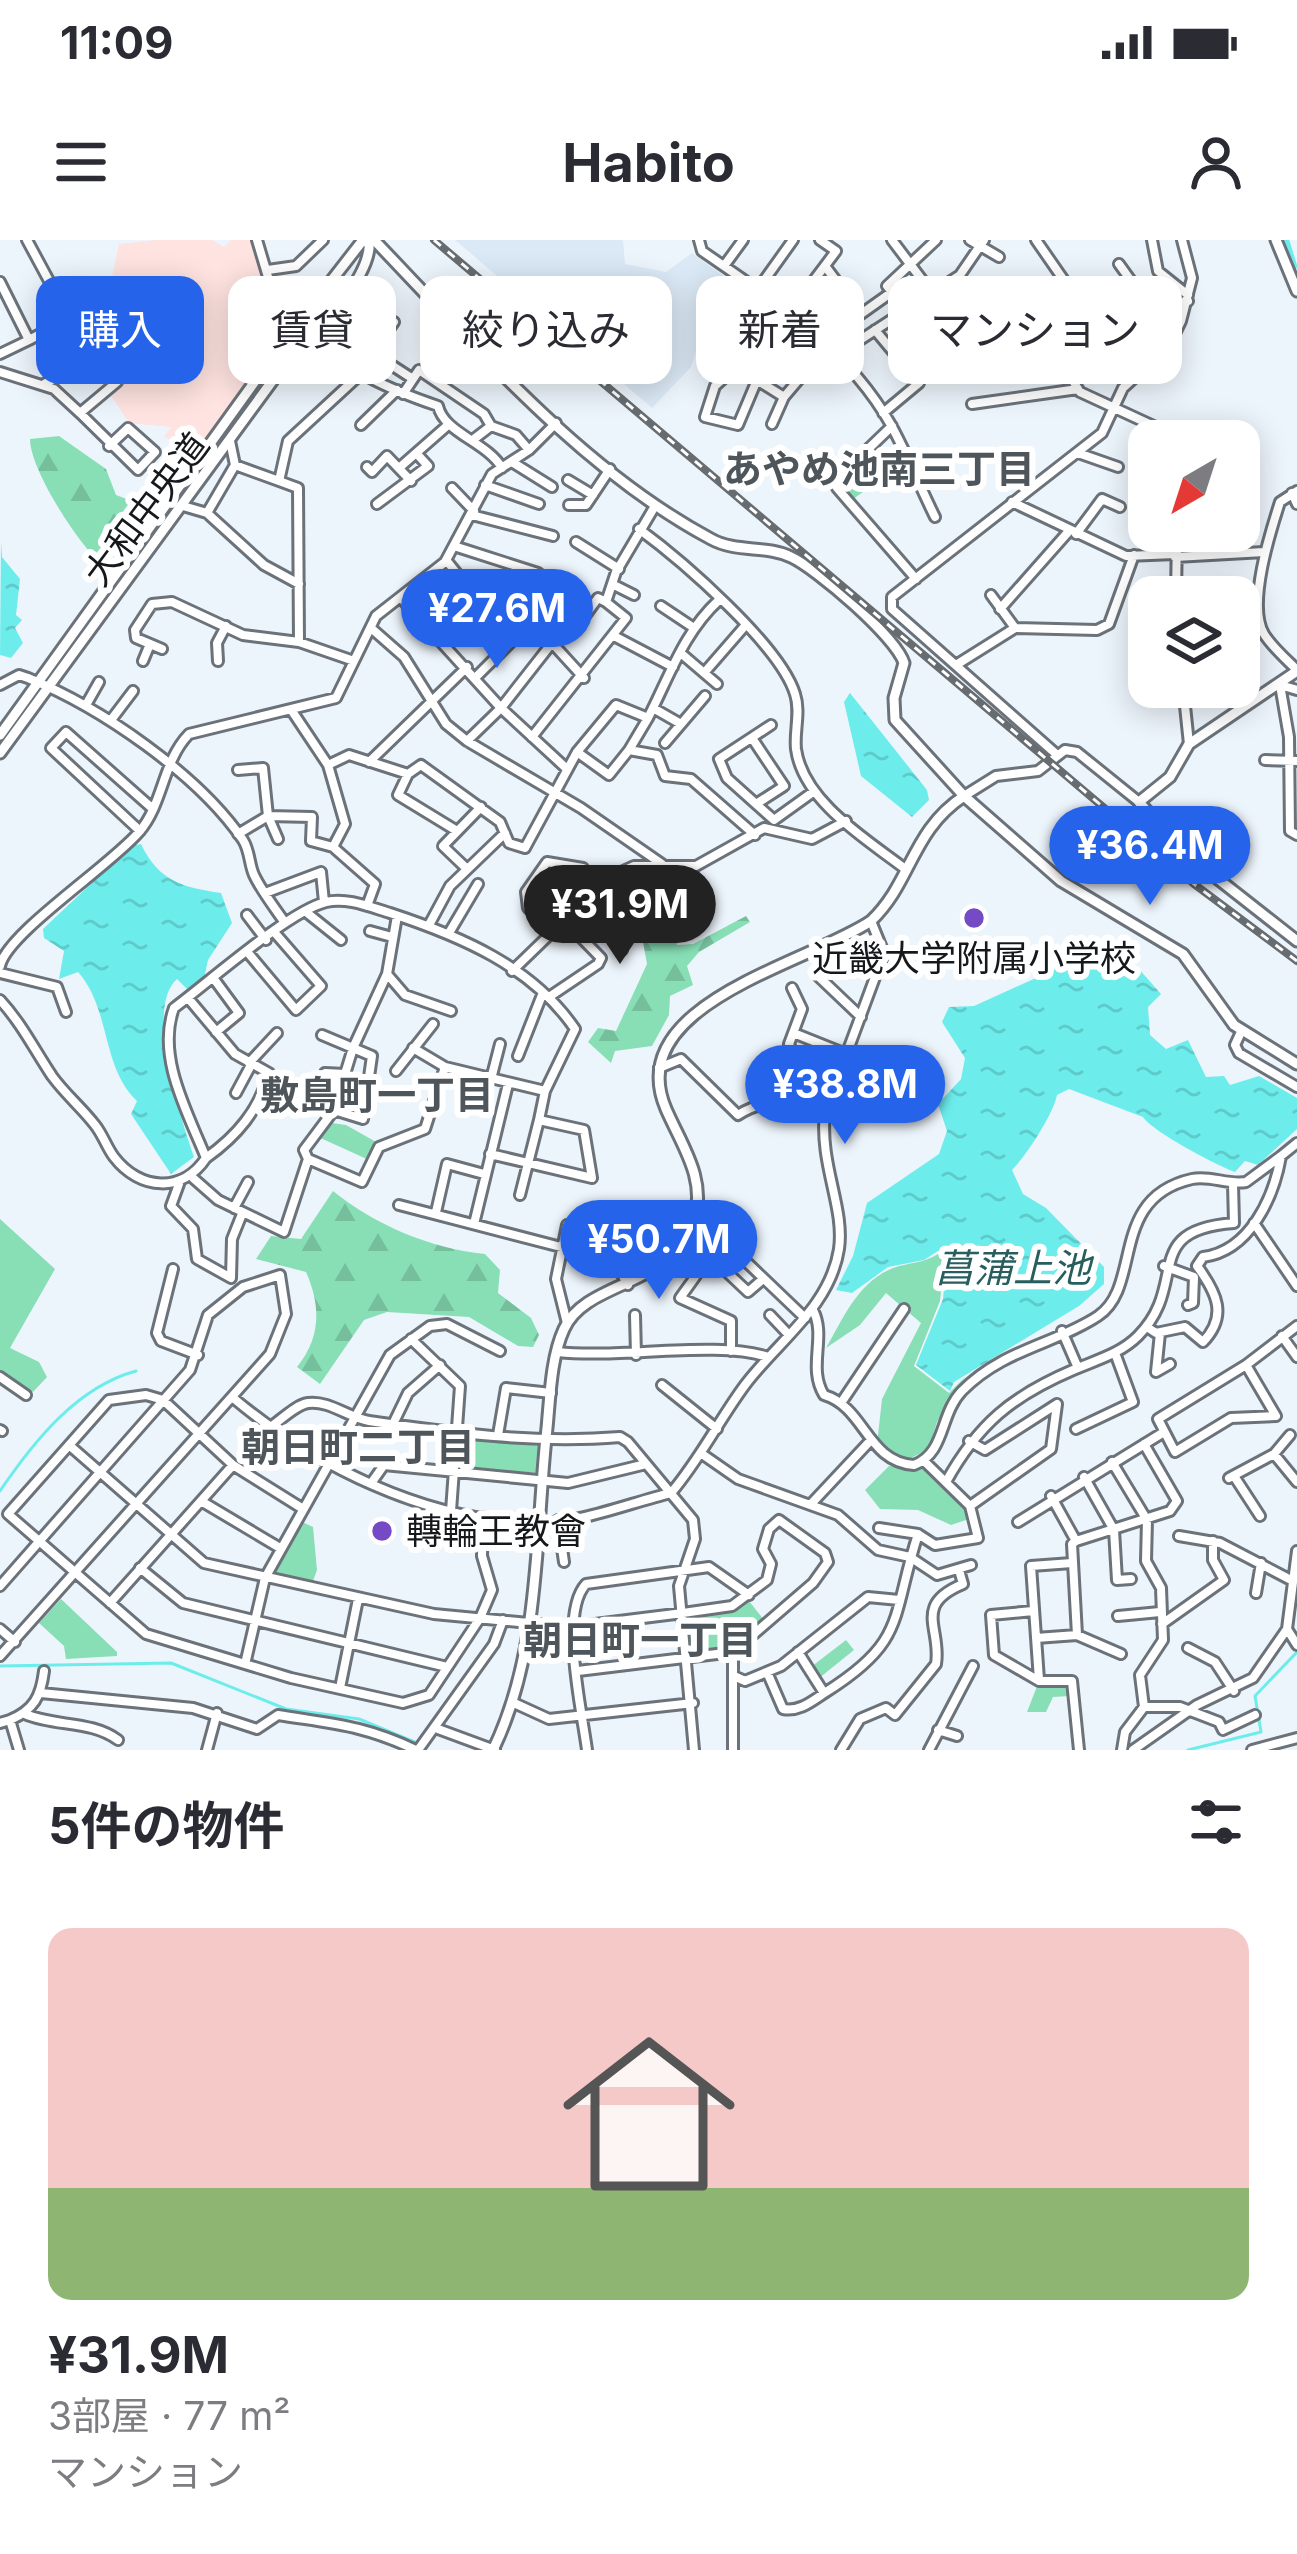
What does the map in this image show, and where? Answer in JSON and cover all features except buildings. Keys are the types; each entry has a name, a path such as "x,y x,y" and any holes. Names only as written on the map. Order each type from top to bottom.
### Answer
{"street":[{"path":"27,240 46,276"},
{"path":"257,240 269,276"},
{"path":"268,271 296,266 323,240"},
{"path":"369,240 420,290"},
{"name":"大和中央道","path":"0,735 183,506 284,364 320,328 367,266 369,240"},
{"name":"大和中央道","path":"0,753 43,684 369,240"},
{"path":"699,240 702,251 739,276"},
{"path":"724,266 743,240"},
{"path":"767,276 793,240"},
{"path":"817,276 836,251 820,240"},
{"path":"892,240 918,276"},
{"path":"895,276 936,240"},
{"path":"970,240 983,243 999,257"},
{"path":"1036,240 1061,276"},
{"path":"1153,240 1158,271 1189,298"},
{"path":"1182,240 1191,265 1189,298 1169,346 1130,378 1102,433 892,598 892,609 1055,753 1077,752 1139,802 1185,853 1297,941"},
{"path":"1276,240 1297,291"},
{"path":"959,276 983,243"},
{"path":"1119,264 1152,310 1189,298"},
{"path":"825,266 862,314 888,295"},
{"path":"0,282 29,340"},
{"path":"864,337 888,322"},
{"path":"875,330 919,383 883,412"},
{"path":"0,354 36,336"},
{"path":"396,368 413,379"},
{"path":"361,425 420,371"},
{"path":"0,372 42,385 80,413 109,446 137,470 155,452 128,428 109,446"},
{"path":"80,413 115,384"},
{"path":"279,482 288,442 347,384"},
{"path":"386,384 438,406 448,424 507,465 552,487"},
{"path":"442,384 484,414 491,426 516,435 529,450"},
{"path":"514,384 655,506 733,549 792,557 883,632 904,663 894,698 896,720 964,796 1061,881 1184,954 1241,1032 1297,1064"},
{"path":"718,384 705,417 738,425 755,384"},
{"path":"763,384 784,397"},
{"path":"772,424 795,384"},
{"path":"860,384 892,426 935,517"},
{"path":"1075,384 1141,420"},
{"path":"972,404 1078,389"},
{"path":"67,1012 56,987 0,969 1,950 44,920 140,831 181,742 198,729 336,698 387,604 446,560 485,485 557,422"},
{"path":"399,468 448,424"},
{"path":"474,439 491,426"},
{"path":"892,426 861,451 837,479 837,488 916,579"},
{"path":"207,512 235,465 230,440"},
{"path":"1076,453 1118,467"},
{"path":"377,504 428,466 417,454"},
{"path":"367,467 372,472 387,456 411,481"},
{"path":"235,465 298,488 299,642"},
{"path":"568,505 586,505 610,469"},
{"path":"568,480 593,495"},
{"path":"485,485 539,504"},
{"path":"452,488 473,513 553,536"},
{"path":"1139,802 1170,777 1189,744 1297,670 1265,637 1259,621 1264,552 1280,502 1294,492 1297,505"},
{"path":"1000,609 1102,499 1120,507"},
{"path":"1012,502 1134,555 1264,552"},
{"path":"183,506 207,512 264,565 299,584"},
{"path":"606,602 639,529 655,506"},
{"path":"639,529 698,574 744,627 760,635 795,692 796,752 813,792 904,868"},
{"path":"575,542 619,569"},
{"path":"456,547 538,573 588,611"},
{"path":"1175,552 1176,576"},
{"path":"956,665 1015,628 1071,633 1102,628 1134,555"},
{"path":"446,560 471,591 494,602"},
{"path":"612,584 634,595"},
{"path":"991,595 1015,628"},
{"path":"577,752 609,776 683,655 691,626 734,596"},
{"path":"400,598 501,708 566,769"},
{"path":"467,741 501,708 566,625 576,628 598,598 606,602 626,617 584,678 532,737"},
{"path":"162,649 136,638 134,630 152,604 172,602 243,635 299,642 354,662"},
{"path":"661,606 691,626"},
{"path":"476,678 532,621 584,678"},
{"path":"218,661 218,644 226,626"},
{"path":"704,673 744,627"},
{"path":"371,628 404,657 446,724 663,865"},
{"path":"614,636 673,668"},
{"path":"143,662 150,644"},
{"path":"683,655 717,684"},
{"path":"369,763 467,667"},
{"path":"0,686 19,675 43,684 148,744 238,834 285,923"},
{"path":"86,705 99,682"},
{"path":"1280,685 1297,690"},
{"path":"1280,685 1293,760 1290,831 1297,835"},
{"path":"110,720 133,691"},
{"path":"665,743 705,696"},
{"path":"457,831 398,795 408,774 421,766 481,807 506,832 509,843 526,848 566,769 616,705 681,724"},
{"path":"1185,708 1189,744"},
{"path":"292,710 328,765 345,824 333,847"},
{"path":"771,725 719,759 727,778 774,820 813,792"},
{"path":"140,831 51,748 66,732 153,809"},
{"path":"752,738 784,786 756,804"},
{"path":"628,750 657,755 665,776 691,779 755,835"},
{"path":"438,1729 494,1750 514,1703 529,1624 551,1393 567,1323 580,1309 628,1285 676,1252 696,1212 696,1178 660,1095 658,1068 667,1040 692,1013 872,921 888,904 931,824 996,776 1042,768 1055,753"},
{"path":"328,765 349,755 408,774"},
{"path":"1265,760 1293,760"},
{"path":"238,770 263,768 268,816 278,839"},
{"path":"466,868 442,846 481,807"},
{"path":"238,834 268,816 312,817 311,842 333,847 375,884 367,906"},
{"path":"512,971 619,872 695,866 764,828 812,838 846,821"},
{"path":"429,925 466,868 506,832"},
{"path":"549,997 601,958 561,925 528,908 526,892 547,862 583,868"},
{"path":"265,892 321,872 324,902"},
{"path":"449,933 478,884"},
{"path":"206,1158 174,1081 169,1022 174,1008 285,923 324,902 367,906 449,933 549,997 575,1029 545,1091 520,1195"},
{"path":"583,903 592,915 614,911 622,950"},
{"path":"307,912 341,940"},
{"path":"247,915 321,986 296,1010 249,954"},
{"path":"193,1178 238,1211 284,1232 308,1159 304,1150 334,1110 353,1048 387,974 397,916"},
{"path":"232,1397 269,1428 326,1462 451,1511 538,1523 671,1493 769,1357 809,1314 839,1250 838,1216 825,1174 825,1112 884,953 872,921"},
{"path":"370,931 392,937"},
{"path":"387,974 405,995 451,1011"},
{"path":"819,977 861,1017"},
{"path":"214,979 239,1013 216,1032"},
{"path":"792,988 802,1009 790,1044 799,1068"},
{"path":"518,1056 542,995 549,997"},
{"path":"0,1000 27,1029 54,1078 98,1127 116,1159 138,1178 179,1184 193,1178 206,1158 239,1131 263,1097 269,1073 250,1064 188,998"},
{"path":"396,1071 433,1024"},
{"path":"1241,1032 1235,1045 1239,1053 1297,1087"},
{"path":"236,1093 250,1064 277,1033"},
{"path":"322,1034 372,1056 363,1119 334,1110"},
{"path":"796,1034 846,1054"},
{"path":"491,1079 500,1044"},
{"path":"412,1048 445,1067 545,1091"},
{"path":"658,1068 681,1059 738,1115 752,1105 790,1099 825,1112"},
{"path":"308,1159 362,1182 379,1147 425,1129 445,1067"},
{"path":"766,1076 799,1068 837,1077"},
{"path":"317,1096 325,1073 345,1074"},
{"path":"474,1224 508,1084"},
{"path":"490,1154 592,1178 584,1130 539,1120"},
{"path":"399,1205 584,1253 603,1241 701,1210 713,1230 763,1279 818,1322 815,1380 824,1395 843,1400 893,1462 924,1461 934,1452 958,1394 1026,1347 1094,1319 1114,1300 1129,1238 1153,1203 1195,1178 1233,1184 1256,1177 1297,1143"},
{"path":"1195,1354 1219,1326 1220,1309 1197,1266 1203,1257 1221,1255 1271,1203 1281,1156"},
{"path":"436,1213 447,1164 484,1174"},
{"path":"179,1184 171,1206 193,1229 197,1259 231,1278 232,1239 248,1182"},
{"path":"946,1482 969,1441 1034,1389 1115,1353 1146,1327 1164,1297 1167,1266 1177,1241 1194,1228 1234,1223 1233,1184"},
{"path":"1254,1223 1297,1286"},
{"path":"567,1225 556,1279 567,1323"},
{"path":"713,1230 710,1256 680,1298 731,1321 730,1351"},
{"path":"603,1241 628,1285"},
{"path":"710,1256 748,1292 763,1279"},
{"path":"1167,1266 1194,1277 1193,1303 1188,1305"},
{"path":"173,1269 157,1334 160,1341 197,1355"},
{"path":"0,1586 163,1400 197,1355 202,1329 215,1308 243,1287 280,1275 286,1304 280,1335 232,1397 0,1656"},
{"path":"843,1400 904,1309"},
{"path":"635,1315 635,1355"},
{"path":"770,1315 789,1335"},
{"path":"246,1660 265,1578 374,1374 430,1326 447,1324 500,1351"},
{"path":"1246,1365 1276,1415 1231,1418 1175,1452 1158,1418 1246,1365 1297,1326"},
{"path":"1146,1327 1161,1332 1184,1328 1203,1342"},
{"path":"1062,1331 1078,1368"},
{"path":"1161,1332 1156,1372 1170,1364"},
{"path":"1282,1336 1297,1358"},
{"path":"411,1339 460,1386 451,1511"},
{"path":"558,1352 599,1358 730,1351 769,1357"},
{"path":"1076,1430 1132,1402 1115,1353"},
{"path":"393,1424 408,1393 440,1365"},
{"path":"0,1376 26,1395"},
{"path":"662,1384 717,1429"},
{"path":"498,1435 506,1388 551,1393"},
{"path":"300,1507 232,1465 163,1400 146,1395 109,1400 8,1514 146,1634 246,1660 291,1678 403,1703 429,1695 480,1618 492,1590 482,1556 483,1517"},
{"path":"269,1428 304,1403 326,1404 350,1418 545,1442 620,1437 693,1520 695,1539 679,1586 694,1750"},
{"path":"969,1441 985,1450 1058,1404 1051,1449 970,1506"},
{"path":"1018,1522 1052,1496 1164,1432"},
{"path":"1259,1516 1232,1477 1274,1454 1290,1435"},
{"path":"811,1504 871,1440"},
{"path":"69,1444 204,1563 358,1599 480,1618 571,1627 732,1606 771,1571 764,1549 769,1529 779,1520 825,1553 828,1562 813,1582 733,1652 578,1671"},
{"path":"1076,1541 1147,1520 1171,1510 1177,1502 1144,1444"},
{"path":"701,1454 739,1479 811,1504 851,1524 878,1550 910,1557 937,1575 970,1565"},
{"path":"1274,1454 1297,1482"},
{"path":"879,1528 918,1534 934,1545 978,1538 970,1506 924,1461"},
{"path":"1112,1462 1147,1520 1146,1561 1161,1588 1163,1640 1140,1675 1144,1707 1125,1732 1123,1750"},
{"path":"373,1482 384,1465 568,1483 646,1464"},
{"path":"110,1603 232,1465"},
{"path":"1084,1477 1114,1531 1117,1580 1131,1579"},
{"path":"1052,1496 1076,1541 1072,1563 1077,1635"},
{"path":"201,1501 280,1548"},
{"path":"558,1520 564,1562"},
{"path":"766,1672 783,1709 799,1709 881,1651 918,1534"},
{"path":"1179,1536 1214,1541 1291,1580"},
{"path":"1162,1624 1224,1580 1213,1560 1214,1541"},
{"path":"1138,1748 1191,1710 1253,1678 1287,1629 1297,1551"},
{"path":"1039,1682 1031,1566 1072,1563"},
{"path":"1256,1593 1261,1563"},
{"path":"587,1750 571,1627 579,1592 586,1584 709,1567 748,1595"},
{"path":"140,1568 183,1604 447,1667"},
{"path":"841,1750 860,1719 886,1708 892,1719 936,1664 928,1624 939,1598 963,1584 959,1570"},
{"path":"734,1676 745,1681 766,1672 868,1597 899,1600"},
{"path":"340,1688 358,1599"},
{"path":"1034,1611 991,1615 994,1654 1039,1682 1072,1681 1079,1750"},
{"path":"1118,1616 1160,1612"},
{"path":"41,1693 217,1713 256,1729 278,1714 313,1724 345,1721 417,1750 438,1729 458,1688 494,1644 502,1620"},
{"path":"0,1629 15,1642"},
{"path":"1287,1629 1297,1646"},
{"path":"1036,1639 1077,1635 1121,1654"},
{"path":"1188,1648 1234,1691"},
{"path":"733,1652 733,1750"},
{"path":"798,1652 824,1694"},
{"path":"929,1750 973,1666"},
{"path":"19,1750 5,1722 25,1714 41,1693 44,1671"},
{"path":"514,1703 549,1718 693,1703"},
{"path":"1144,1707 1191,1710 1219,1722 1223,1730 1255,1715"},
{"path":"207,1750 217,1713"},
{"path":"25,1714 47,1723 88,1726 118,1740"},
{"path":"938,1730 957,1736"},
{"path":"1064,1732 1077,1730"},
{"path":"1252,1750 1270,1739 1297,1738"}],"shaded area":[{"path":"212,240 224,247 231,240 254,240 265,276 228,276 228,384 246,384 199,450 164,437 171,427 129,423 110,394 119,384 204,384 204,276 112,276 119,244"},
{"path":"455,240 623,240 625,264 666,272 692,253 724,276 696,276 696,352 691,367 652,408 624,384 672,384 672,276 497,276"}],"green space":[{"path":"59,436 106,469 116,495 153,509 99,562 56,504 32,452 30,439"},
{"path":"865,452 875,470 865,475 871,486 852,500 840,480"},
{"path":"667,900 677,945 693,944 746,916 750,922 699,952 687,966 693,985 670,996 669,1015 652,1046 615,1051 611,1063 588,1042 598,1028 616,1031 647,964 641,931 656,926 659,904"},
{"path":"325,1122 346,1125 378,1143 369,1160 316,1136"},
{"path":"333,1191 405,1233 485,1254 500,1270 498,1293 531,1318 539,1335 533,1347 518,1346 469,1317 387,1312 364,1320 320,1384 297,1367 314,1333 311,1285 306,1272 256,1259 271,1236 301,1239"},
{"path":"0,1219 55,1269 10,1348 39,1362 47,1377 33,1392 0,1370"},
{"path":"945,1256 940,1301 914,1366 949,1393 965,1377 937,1422 929,1449 903,1462 877,1444 882,1399 921,1323 886,1293 860,1325 826,1348 870,1282 893,1268"},
{"path":"462,1436 539,1446 536,1473 461,1467"},
{"path":"889,1466 926,1467 963,1505 969,1519 951,1525 918,1510 880,1509 865,1490"},
{"path":"296,1519 313,1527 317,1570 312,1584 272,1574"},
{"path":"61,1599 117,1656 66,1659 64,1646 39,1623"},
{"path":"749,1601 764,1620 732,1647 691,1654 686,1617 732,1610"},
{"path":"846,1640 854,1650 818,1679 811,1667"},
{"path":"1039,1681 1066,1686 1070,1696 1053,1697 1046,1712 1027,1712"}],"water":[{"path":"1,541 2,557 20,579 16,615 22,620 15,628 23,643 11,658 0,655"},
{"path":"850,693 927,790 929,800 912,817 861,776 844,702"},
{"path":"141,844 164,875 221,893 232,923 208,960 203,983 188,990 177,979 168,993 164,1038 168,1064 194,1157 171,1174 131,1114 137,1101 117,1072 89,987 78,972 59,979 64,951 44,938 43,929 131,846"},
{"name":"菖蒲上池","path":"1069,963 1139,969 1161,994 1148,1007 1150,1035 1166,1049 1188,1040 1206,1077 1224,1076 1230,1085 1259,1076 1297,1098 1297,1129 1258,1165 1245,1161 1235,1172 1171,1139 1143,1117 1069,1089 1057,1095 1039,1134 1012,1170 1023,1194 1046,1208 1104,1267 1104,1284 1079,1306 954,1382 950,1391 916,1365 943,1299 947,1254 938,1251 924,1260 888,1267 852,1293 836,1290 853,1256 867,1203 939,1154 947,1131 938,1104 961,1079 965,1058 942,1022 949,1007 974,1006"}],"waterway":[{"path":"1282,240 1290,266"},
{"path":"0,1491 59,1418 95,1389 136,1371"},
{"path":"1188,1750 1261,1732 1255,1696 1297,1652"},
{"path":"0,1666 171,1663 286,1709 359,1719 417,1743"}],"railway":[{"path":"434,240 1194,884 1297,961"}],"place":[{"name":"近畿大学附属小学校","path":"974,918"},
{"name":"轉輪王教會","path":"382,1531"}],"district":[{"name":"あやめ池南三丁目","path":"879,468"},
{"name":"敷島町一丁目","path":"377,1094"},
{"name":"朝日町二丁目","path":"358,1446"},
{"name":"朝日町一丁目","path":"640,1639"}]}
